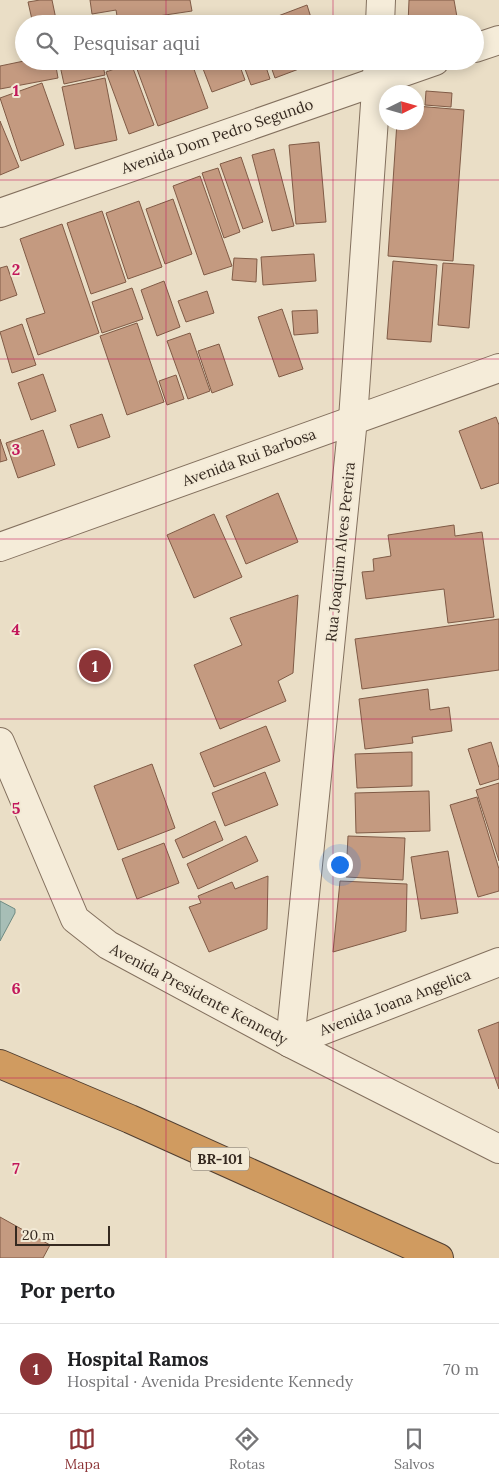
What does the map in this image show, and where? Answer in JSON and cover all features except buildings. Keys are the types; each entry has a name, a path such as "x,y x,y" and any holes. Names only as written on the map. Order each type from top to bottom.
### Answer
{"highway":[{"name":"BR-101","path":"0,1064 130,1119 439,1258"}],"street":[{"path":"381,15 382,0"},
{"path":"484,45 499,40"},
{"name":"Avenida Dom Pedro Segundo","path":"0,213 378,71"},
{"name":"Rua Joaquim Alves Pereira","path":"290,1043 354,419 378,71"},
{"name":"Avenida Rui Barbosa","path":"0,547 499,368"},
{"name":"Avenida Presidente Kennedy","path":"0,742 75,919 108,945 290,1043 499,1149"},
{"name":"Avenida Joana Angelica","path":"290,1043 499,962"}],"water":[{"path":"0,901 15,909 15,913 0,941"}],"place":[{"name":"Hospital Ramos","path":"95,666"}]}
